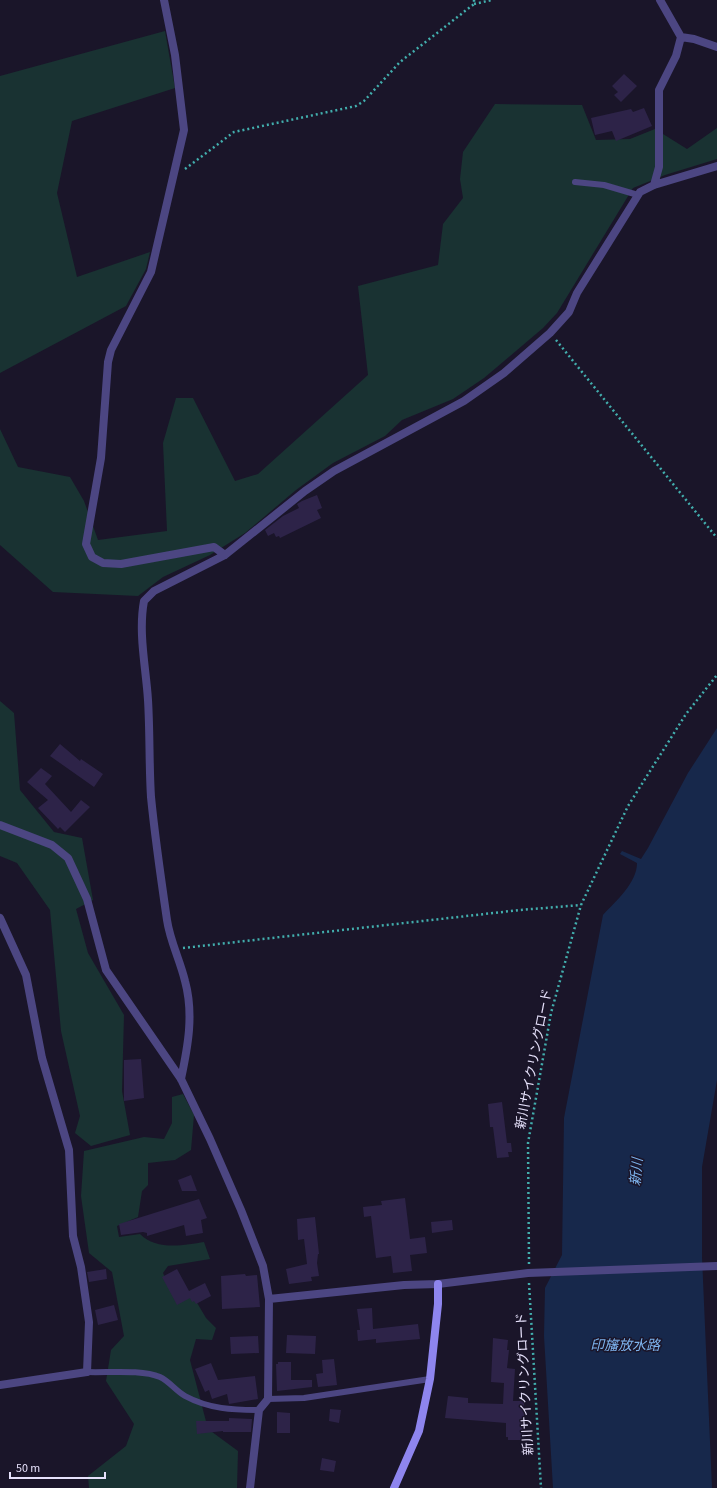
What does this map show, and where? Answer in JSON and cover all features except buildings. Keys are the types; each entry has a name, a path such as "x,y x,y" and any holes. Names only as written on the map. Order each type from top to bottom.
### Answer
{"street":[{"path":"164,0 175,55 184,130 151,272 111,350 108,362 101,458 86,544 92,557 103,563 115,564 214,547 225,555"},
{"path":"654,185 659,167 659,90 676,56 681,37 660,0"},
{"path":"681,37 717,47"},
{"path":"182,1079 188,1045 190,1003 185,980 174,950 167,922 151,797 150,739 142,612 144,601 154,591 225,555 299,495 334,471 464,401 504,373 550,333 569,312 577,292 640,192 654,185 717,166"},
{"path":"0,825 52,845 68,858 87,898 106,970 182,1079 241,1210 263,1266 269,1299 268,1398 259,1410 250,1488"},
{"path":"0,918 26,975 42,1058 69,1150 73,1236 81,1267 88,1322 86,1372 0,1385"},
{"path":"269,1299 404,1285 438,1284 528,1273 717,1266"},
{"path":"394,1488 419,1431 430,1379 438,1312 438,1284"}],"lane":[{"path":"575,182 604,185 638,195"},
{"path":"86,1372 141,1374 160,1378 183,1395 197,1402 224,1410 259,1410"},
{"path":"268,1398 304,1398 430,1379"}],"path":[{"path":"175,172 183,171 234,132 356,106 364,101 400,62 474,2 492,0"},
{"path":"550,333 717,538"},
{"name":"新川サイクリングロード","path":"541,1488 528,1273 530,1258 528,1142 551,1013 580,905 628,806 686,714 717,675"},
{"path":"174,950 520,910 580,905"}],"green space":[{"path":"165,31 175,88 72,121 57,193 77,277 150,252 146,269 126,306 0,373 0,76"},
{"path":"495,104 582,105 596,140 630,139 655,129 687,149 717,128 717,159 665,175 633,188 557,313 543,328 484,378 453,399 402,420 385,436 333,463 296,490 245,533 210,555 163,577 138,596 53,592 0,545 0,429 18,467 70,477 84,501 98,540 167,531 163,443 176,398 193,398 235,481 258,474 368,375 358,286 438,265 443,224 463,198 460,179 463,152"},
{"path":"0,701 14,713 20,790 54,832 82,838 93,900 76,909 88,953 124,1015 122,1091 130,1135 91,1146 75,1133 80,1116 61,1031 50,910 17,863 0,856"},
{"path":"183,1094 194,1115 191,1150 175,1160 148,1163 148,1185 142,1191 138,1217 117,1226 119,1237 140,1234 154,1243 162,1245 171,1246 204,1242 210,1259 168,1266 163,1273 176,1302 193,1296 206,1318 216,1328 212,1340 196,1339 190,1360 208,1429 238,1451 237,1488 89,1488 88,1476 126,1446 134,1424 106,1381 111,1350 124,1336 112,1272 89,1253 81,1196 84,1151 144,1137 164,1139 172,1123 172,1097"}],"water":[{"name":"印旛放水路","path":"717,728 717,1080 702,1167 702,1257 712,1488 553,1488 544,1336 545,1288 562,1255 564,1118 603,915 625,891 634,878 637,863 620,854 622,851 641,859 688,773"}],"water label":[{"name":"新川","path":"637,1172"}]}
